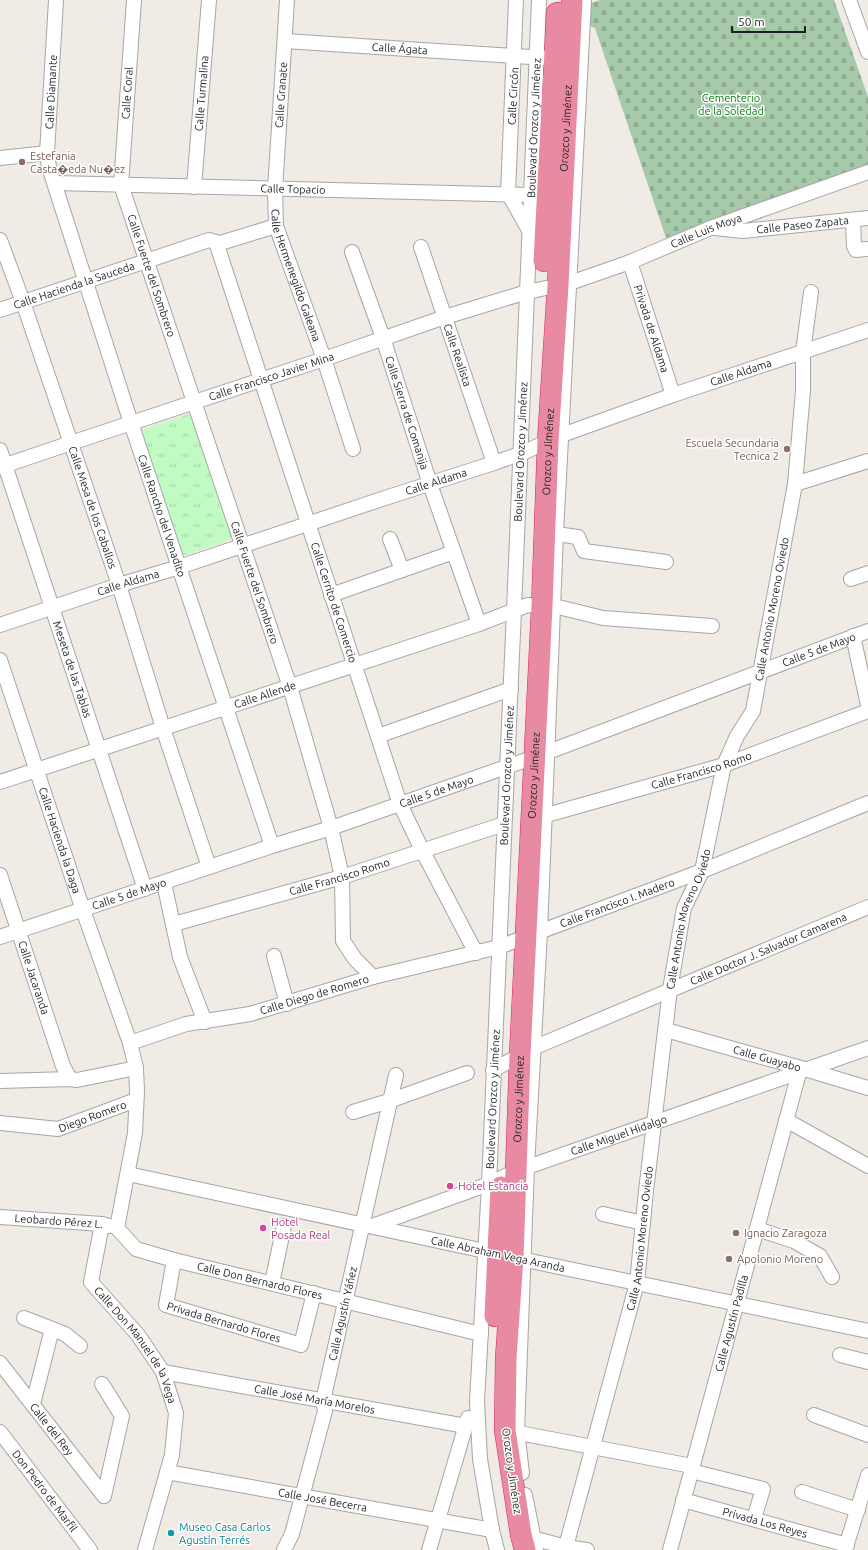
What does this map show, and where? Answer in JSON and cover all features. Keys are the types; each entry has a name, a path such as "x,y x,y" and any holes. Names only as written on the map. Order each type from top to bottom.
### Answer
{"highway":[{"name":"Orozco y Jiménez","path":"549,287 546,58 557,0"},
{"name":"Orozco y Jiménez","path":"526,1545 511,1431 506,1358 505,1255 549,287 572,0"},
{"name":"Orozco y Jiménez","path":"520,939 538,817 528,759"},
{"name":"Orozco y Jiménez","path":"505,1255 492,1361 493,1427 509,1535 526,1545"}],"street":[{"name":"Calle Diamante","path":"55,183 49,167 47,153 56,0"},
{"name":"Calle Coral","path":"121,185 134,0"},
{"name":"Calle Turmalina","path":"194,187 209,0"},
{"name":"Calle Granate","path":"275,190 287,0"},
{"name":"Calle Circón","path":"508,193 515,56 516,0"},
{"name":"Boulevard Orozco y Jiménez","path":"497,1550 485,1529 480,1459 478,1384 480,1334 505,1255 520,939 504,824 528,759 510,689 535,607 549,287 531,233 532,194 546,58 539,0"},
{"name":"Orozco y Jiménez","path":"549,287 584,0"},
{"path":"849,0 868,52"},
{"name":"Calle Ágata","path":"285,41 546,58"},
{"path":"0,158 47,153"},
{"name":"Calle Luis Moya","path":"549,287 630,262 713,227 868,172"},
{"name":"Calle Topacio","path":"55,183 275,190 532,194"},
{"name":"Calle Rancho del Venadito","path":"55,183 131,424 272,846"},
{"name":"Calle Fuerte del Sombrero","path":"121,185 290,687 331,828 342,877 343,941 355,959 373,977"},
{"name":"Calle Hermenegildo Galeana","path":"275,190 276,226 324,359 353,449"},
{"path":"508,193 531,233"},
{"name":"Calle Paseo Zapata","path":"713,227 743,231 868,218"},
{"path":"853,220 854,246 856,250 866,249"},
{"name":"Calle Hacienda la Sauceda","path":"0,310 209,240 216,243 276,226"},
{"name":"Calle Mesa de los Caballos","path":"0,240 23,302 119,585 163,728 209,867"},
{"name":"Calle Cerrito de Comercio","path":"216,243 400,804 422,850 476,953"},
{"name":"Calle Realista","path":"421,247 494,463"},
{"name":"Calle Sierra de Comanija","path":"352,252 383,338 430,484 479,624"},
{"name":"Privada de Aldama","path":"630,262 673,395"},
{"name":"Calle Francisco Javier Mina","path":"2,466 131,424 445,317 549,287"},
{"name":"Calle Antonio Moreno Oviedo","path":"566,1548 637,1283 670,989 684,908 702,871 724,765 737,736 753,711 795,484 804,391 803,352 811,292"},
{"name":"Calle Aldama","path":"0,625 494,463 673,395 868,330"},
{"name":"Orozco y Jiménez","path":"535,607 556,534 541,444"},
{"name":"Meseta de las Tablas","path":"0,450 2,466 99,749 145,889"},
{"path":"795,484 868,461"},
{"path":"556,534 578,536 584,551 666,562"},
{"path":"390,539 402,570"},
{"path":"331,595 454,552"},
{"path":"851,579 868,573"},
{"path":"535,607 603,618 712,626"},
{"name":"Calle Allende","path":"0,782 479,624 535,607"},
{"name":"Calle 5 de Mayo","path":"0,938 272,846 331,828 528,759 868,631"},
{"path":"853,636 868,704"},
{"name":"Calle Hacienda la Daga","path":"0,660 83,910 130,1043 136,1068 135,1133 117,1228"},
{"path":"378,736 510,689"},
{"name":"Calle Francisco Romo","path":"538,817 724,765 868,711"},
{"name":"Calle Francisco I. Madero","path":"520,939 702,871 868,803"},
{"name":"Calle Francisco Romo","path":"174,924 342,877 504,824"},
{"name":"Calle Jacaranda","path":"0,876 63,1066 70,1078"},
{"path":"164,883 180,957 205,1022"},
{"name":"Calle Doctor J. Salvador Camarena","path":"514,1059 670,989 868,907"},
{"name":"Calle Diego de Romero","path":"130,1043 186,1024 250,1014 373,977 476,953 520,939"},
{"path":"274,956 287,1004"},
{"name":"Calle Guayabo","path":"666,1030 804,1071 868,1088"},
{"name":"Calle Miguel Hidalgo","path":"367,1226 868,1048"},
{"path":"0,1081 70,1078 77,1080 136,1068"},
{"name":"Calle Agustín Padilla","path":"670,1550 786,1120 804,1071"},
{"path":"353,1112 389,1101 467,1073"},
{"name":"Calle Agustín Yáñez","path":"284,1550 292,1534 325,1411 323,1401 346,1301 367,1226 389,1101 396,1074"},
{"name":"Diego Romero","path":"0,1123 58,1129 136,1100"},
{"path":"786,1120 868,1166"},
{"name":"Calle Abraham Vega Aranda","path":"128,1174 367,1226 868,1331"},
{"path":"603,1214 643,1224"},
{"name":"Leobardo Pérez L.","path":"0,1217 102,1224 117,1228"},
{"name":"Calle Don Manuel de la Vega","path":"102,1224 92,1282 138,1335 163,1372 176,1414 172,1455 143,1549"},
{"path":"272,1283 284,1226"},
{"name":"Calle Don Bernardo Flores","path":"117,1228 136,1249 174,1260 480,1334"},
{"path":"757,1229 794,1241 820,1256 832,1277"},
{"name":"Privada Bernardo Flores","path":"174,1260 166,1305 301,1345 314,1293"},
{"path":"24,1318 65,1334 80,1346"},
{"path":"32,1404 52,1329"},
{"path":"840,1355 868,1362"},
{"name":"Calle del Rey","path":"2,1370 32,1404 104,1496 122,1416 102,1384"},
{"name":"Calle José María Morelos","path":"163,1372 466,1426"},
{"path":"429,1550 478,1384"},
{"path":"814,1415 868,1435"},
{"path":"511,1431 594,1447 692,1469 763,1489 756,1512"},
{"name":"Don Pedro de Marfil","path":"0,1432 90,1550"},
{"name":"Calle José Becerra","path":"167,1472 438,1522 485,1529"},
{"path":"846,1547 866,1490 868,1475"},
{"path":"802,1492 858,1510"},
{"name":"Privada Los Reyes","path":"683,1500 846,1547"},
{"path":"526,1545 587,1550"}],"green space":[{"name":"Cementerio de la Soledad","path":"600,0 834,0 868,97 868,167 666,238 595,28 588,25 591,3"},
{"path":"195,412 238,537 182,556 139,431"}],"place":[{"name":"Estefania Casta�eda Nu�ez","path":"22,162"},
{"name":"Escuela Secundaria Tecnica 2","path":"787,449"},
{"name":"Hotel Estancia","path":"450,1186"},
{"name":"Hotel Posada Real","path":"263,1228"},
{"name":"Ignacio Zaragoza","path":"736,1233"},
{"name":"Apolonio Moreno","path":"729,1259"},
{"name":"Museo Casa Carlos Agustín Terrés","path":"171,1533"}]}
